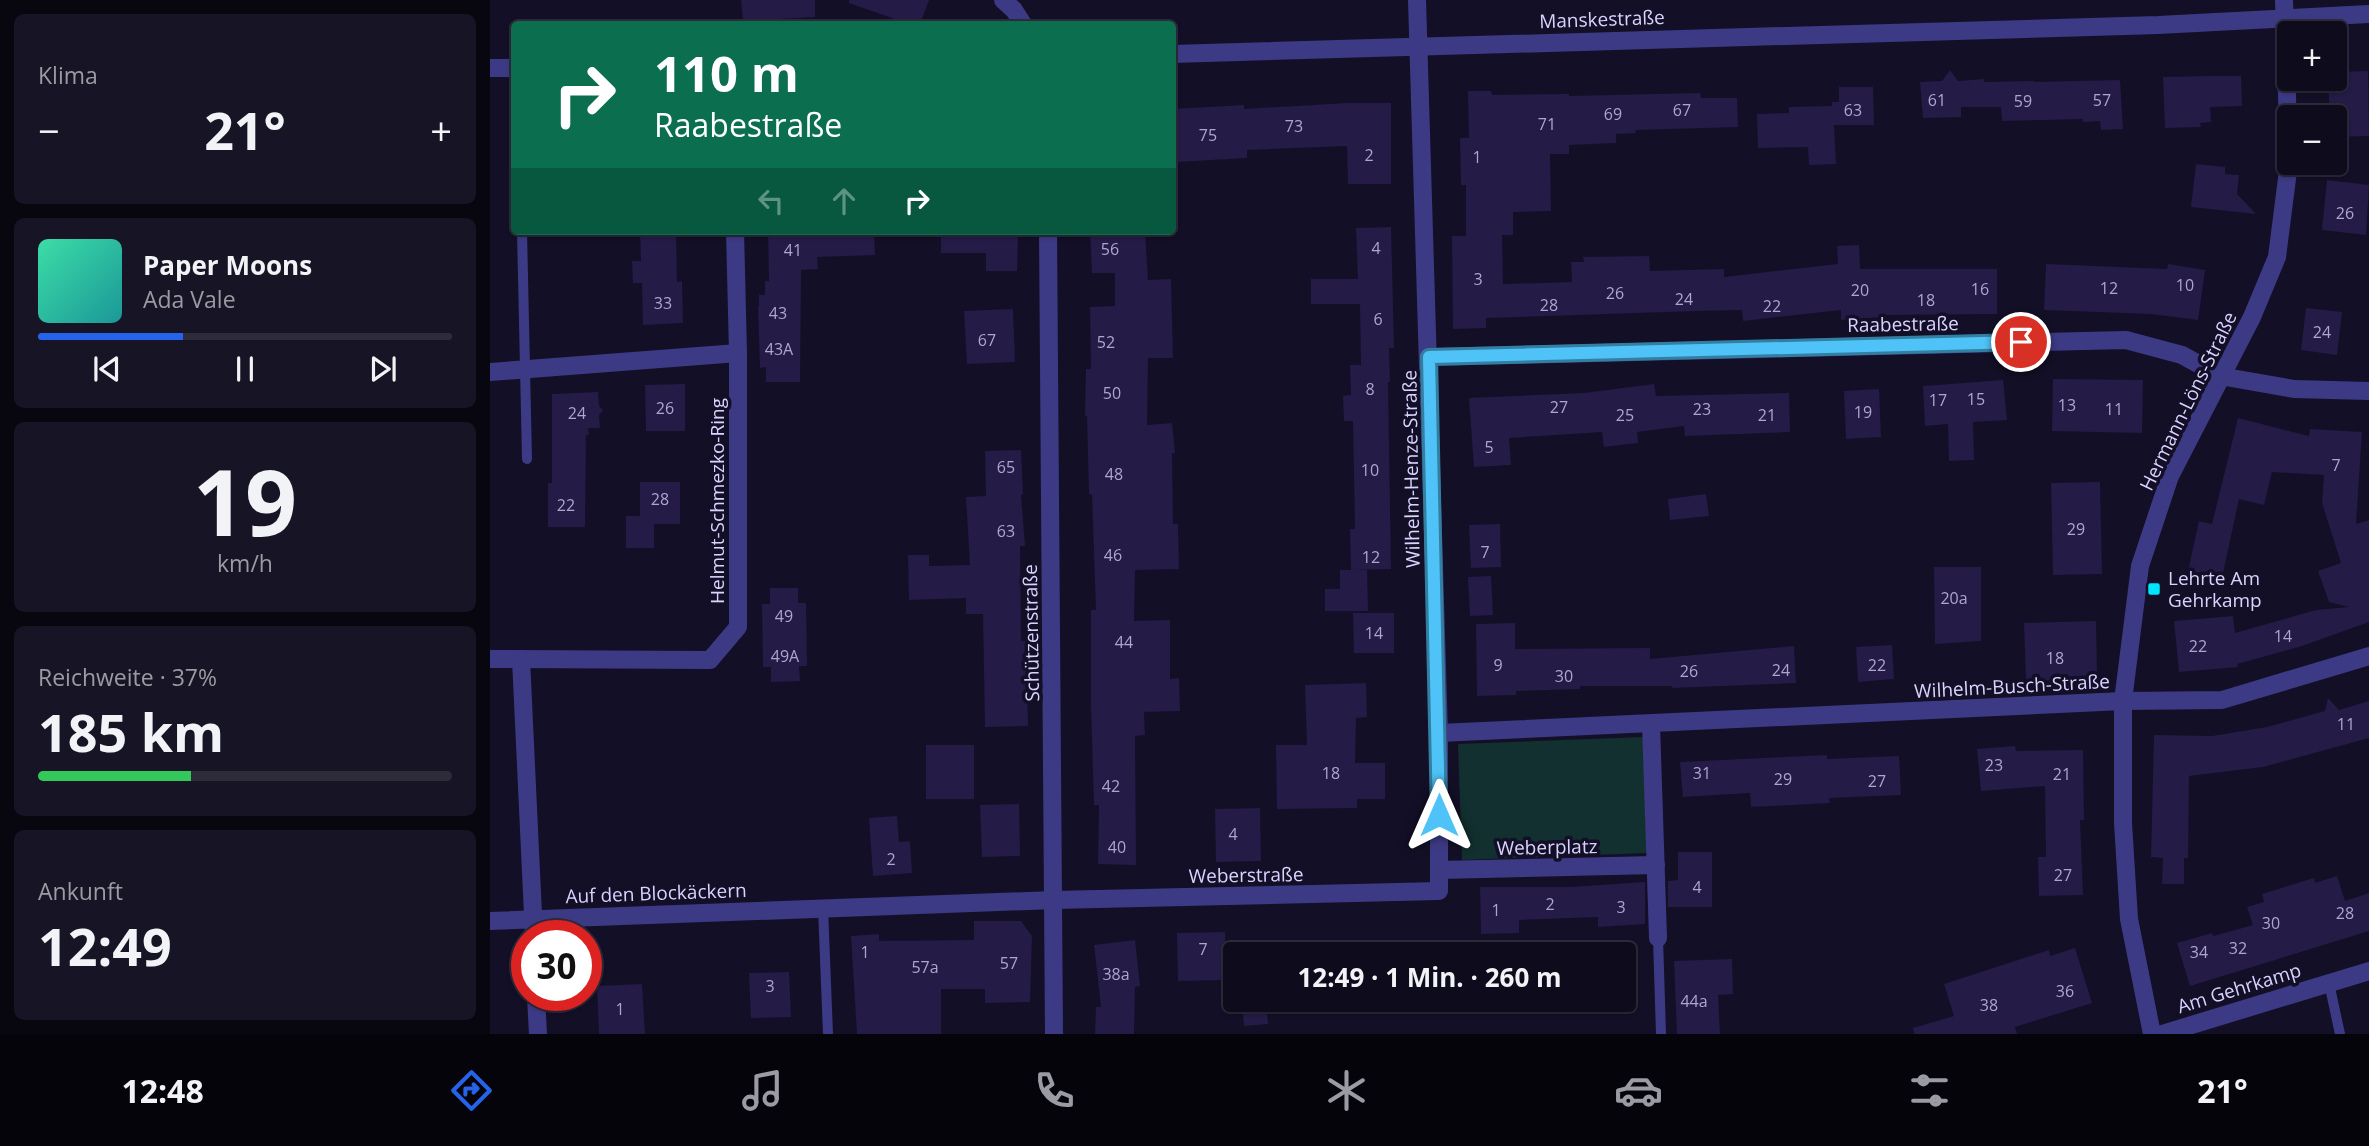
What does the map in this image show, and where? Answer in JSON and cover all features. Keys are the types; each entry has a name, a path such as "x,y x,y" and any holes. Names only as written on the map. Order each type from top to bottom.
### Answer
{"street":[{"path":"1003,0 1021,21"},
{"name":"Wilhelm-Henze-Straße","path":"1417,0 1439,733 1439,891"},
{"name":"Manskestraße","path":"1176,54 2131,25 2285,9 2369,14"},
{"name":"Hermann-Löns-Straße","path":"2285,9 2288,105"},
{"path":"490,68 511,68"},
{"name":"Hermann-Löns-Straße","path":"2152,1034 2129,919 2123,823 2123,701 2140,566 2170,477 2252,317 2277,257 2287,175"},
{"name":"Helmut-Schmezko-Ring","path":"490,659 710,660 738,627 736,235"},
{"name":"Schützenstraße","path":"1048,235 1054,1034"},
{"name":"Raabestraße","path":"1429,357 2126,340 2182,355 2220,376 2294,389 2369,391"},
{"path":"490,372 738,353"},
{"name":"Wilhelm-Busch-Straße","path":"1439,733 2123,701 2222,700 2369,656"},
{"path":"521,659 534,920"},
{"path":"1651,724 1658,938"},
{"name":"Weberplatz","path":"1439,870 1656,865"},
{"name":"Weberstraße","path":"1055,900 1439,891"},
{"name":"Auf den Blockäckern","path":"602,923 823,908 1055,900"},
{"name":"Auf den Blockäckern","path":"490,921 511,924"},
{"name":"Am Gehrkamp","path":"2162,1034 2369,971"},
{"path":"537,1011 538,1034"}],"lane":[{"path":"522,235 527,459"},
{"path":"823,908 828,1034"},
{"path":"1658,938 1661,1034"},
{"name":"Am Gehrkamp","path":"2329,983 2340,1034"}],"green space":[{"path":"1643,737 1647,853 1462,860 1458,744"}],"building":[{"path":"741,0 815,0 815,17 743,21"},
{"path":"849,0 929,0 921,21 900,21 849,3"},
{"path":"1950,70 1958,81 2120,80 2123,129 2101,130 2100,121 2083,122 2083,119 2002,121 2001,107 1961,107 1961,117 1923,118 1920,82 1942,81"},
{"path":"2368,71 2369,136 2347,137 2347,105 2329,105 2329,91 2347,91 2347,72"},
{"path":"2241,76 2242,106 2210,107 2211,122 2200,123 2201,127 2165,128 2163,77"},
{"path":"1839,87 1873,87 1874,125 1834,125 1836,164 1809,165 1808,147 1758,148 1757,114 1789,113 1789,107 1832,106 1832,102 1839,102"},
{"path":"1468,91 1491,91 1492,95 1569,96 1700,93 1701,98 1737,98 1738,127 1635,130 1636,133 1616,134 1616,143 1569,145 1569,154 1550,154 1551,211 1513,212 1513,235 1502,235 1503,284 1572,282 1571,262 1584,262 1583,257 1649,256 1650,271 1724,269 1724,277 1838,264 1837,246 1859,245 1860,269 1997,269 1997,314 1884,315 1841,320 1841,310 1743,321 1742,310 1696,311 1486,318 1486,328 1453,329 1452,236 1466,236 1466,185 1461,185 1460,138 1469,138"},
{"path":"1391,103 1391,184 1348,184 1347,146 1247,150 1247,158 1176,162 1176,109 1244,105 1244,109"},
{"path":"2196,164 2225,167 2225,174 2239,175 2237,194 2256,214 2191,207"},
{"path":"2327,180 2369,185 2366,235 2322,230"},
{"path":"1391,227 1394,348 1389,348 1388,382 1391,569 1351,570 1350,529 1355,529 1353,421 1344,421 1343,396 1351,395 1350,365 1361,365 1360,304 1311,304 1311,279 1358,279 1356,228"},
{"path":"640,235 676,235 677,282 682,281 683,323 643,325 642,283 633,283 632,261 641,261"},
{"path":"768,235 874,235 875,255 817,257 818,269 801,270 800,382 766,382 766,367 760,368 759,295 765,295 765,281 769,281"},
{"path":"941,235 1018,235 1017,271 986,271 986,253 941,253"},
{"path":"1090,235 1145,235 1148,280 1171,279 1173,358 1148,358 1147,425 1172,423 1175,453 1172,453 1173,524 1178,524 1179,569 1135,570 1134,621 1170,620 1170,679 1179,678 1180,711 1144,712 1145,735 1135,736 1136,865 1098,864 1099,805 1094,805 1091,706 1091,610 1096,610 1092,495 1089,494 1085,416 1086,369 1091,369 1090,307 1115,306 1115,273 1092,273"},
{"path":"2046,264 2167,269 2168,264 2205,270 2198,320 2151,314 2044,310"},
{"path":"2306,308 2342,312 2337,355 2301,350"},
{"path":"1013,309 1015,362 967,364 964,311"},
{"path":"2053,379 2143,380 2142,433 2052,431"},
{"path":"2003,380 2007,420 1973,422 1974,460 1949,461 1948,424 1925,426 1923,386"},
{"path":"685,384 685,431 646,431 645,385"},
{"path":"1654,384 1656,396 1789,393 1790,432 1685,436 1684,426 1637,432 1638,443 1604,447 1602,432 1509,438 1511,465 1474,467 1469,398 1584,393"},
{"path":"1879,389 1881,437 1846,439 1844,391"},
{"path":"598,392 599,406 603,410 599,415 600,428 588,428 589,435 586,435 585,527 548,527 548,483 552,483 552,394"},
{"path":"2238,418 2309,436 2310,429 2362,432 2356,524 2369,520 2369,622 2302,646 2237,664 2238,667 2179,672 2174,621 2233,616 2235,633 2316,610 2349,607 2329,602 2318,571 2341,563 2322,503 2324,475 2272,472 2264,505 2239,499 2222,578 2188,571 2199,521 2212,524"},
{"path":"1021,450 1025,546 1020,546 1021,641 1026,641 1028,726 985,727 983,614 966,614 966,598 909,600 908,555 929,555 929,566 970,565 966,497 986,496 985,451"},
{"path":"640,482 680,482 680,524 654,524 654,548 626,548 626,516 640,516"},
{"path":"2100,482 2102,574 2053,575 2051,483"},
{"path":"1706,494 1709,516 1670,520 1668,499"},
{"path":"1500,524 1501,567 1471,568 1469,525"},
{"path":"1934,567 1981,567 1981,641 1935,644"},
{"path":"1340,570 1367,570 1368,611 1325,611 1325,589 1340,589"},
{"path":"1491,576 1493,615 1470,616 1468,577"},
{"path":"770,588 798,588 798,603 806,603 807,666 799,666 800,681 771,682 771,667 763,667 762,604 770,604"},
{"path":"1353,613 1394,613 1394,653 1354,653"},
{"path":"2096,621 2097,679 2026,681 2024,623"},
{"path":"1515,623 1515,649 1650,648 1650,659 1794,646 1796,683 1672,688 1580,686 1580,689 1516,691 1516,695 1477,696 1476,624"},
{"path":"1892,645 1894,679 1858,682 1856,647"},
{"path":"1366,683 1367,717 1356,718 1355,763 1385,763 1385,799 1357,799 1357,808 1277,809 1276,745 1307,745 1305,685"},
{"path":"2328,698 2339,710 2369,701 2369,738 2263,767 2189,776 2188,858 2184,858 2184,884 2162,884 2163,858 2151,857 2154,735 2212,736 2267,727 2325,711"},
{"path":"926,745 974,745 974,799 926,799"},
{"path":"2015,746 2016,751 2083,750 2084,820 2080,820 2083,895 2039,896 2038,857 2046,857 2045,786 1981,791 1977,749"},
{"path":"1827,755 1827,759 1899,756 1901,795 1829,798 1830,803 1751,807 1750,793 1683,797 1680,762"},
{"path":"1019,804 1020,856 982,857 980,805"},
{"path":"1260,808 1261,861 1216,862 1215,809"},
{"path":"897,816 899,842 910,841 912,873 873,876 869,818"},
{"path":"1678,852 1712,852 1712,907 1668,907 1668,881 1678,880"},
{"path":"2337,876 2345,901 2369,893 2369,931 2190,986 2177,943 2253,925 2247,907 2264,902 2262,894 2314,878 2315,883"},
{"path":"1645,882 1645,924 1598,927 1598,917 1519,920 1519,933 1481,934 1480,887 1570,887"},
{"path":"974,921 1021,921 1032,936 1030,1002 985,1003 985,989 941,989 941,1034 857,1034 851,936 879,934 879,941 974,940"},
{"path":"1225,932 1223,980 1178,981 1177,933"},
{"path":"1135,940 1140,986 1135,987 1134,1034 1095,1034 1096,1007 1101,1007 1094,945"},
{"path":"2075,948 2092,1003 2015,1027 2017,1034 1914,1034 1913,1028 1954,1016 1944,984 2049,950 2050,956"},
{"path":"1732,959 1733,994 1718,995 1720,1034 1677,1034 1674,961"},
{"path":"789,972 791,1017 751,1018 749,973"},
{"path":"642,984 645,1034 599,1034 598,1011 602,1011 602,986"},
{"path":"1243,1012 1267,1012 1268,1024 1244,1026"}],"place":[{"name":"Lehrte Am Gehrkamp","path":"2154,589"}],"route":[{"path":"1439,815 1429,357 2021,342"}]}
